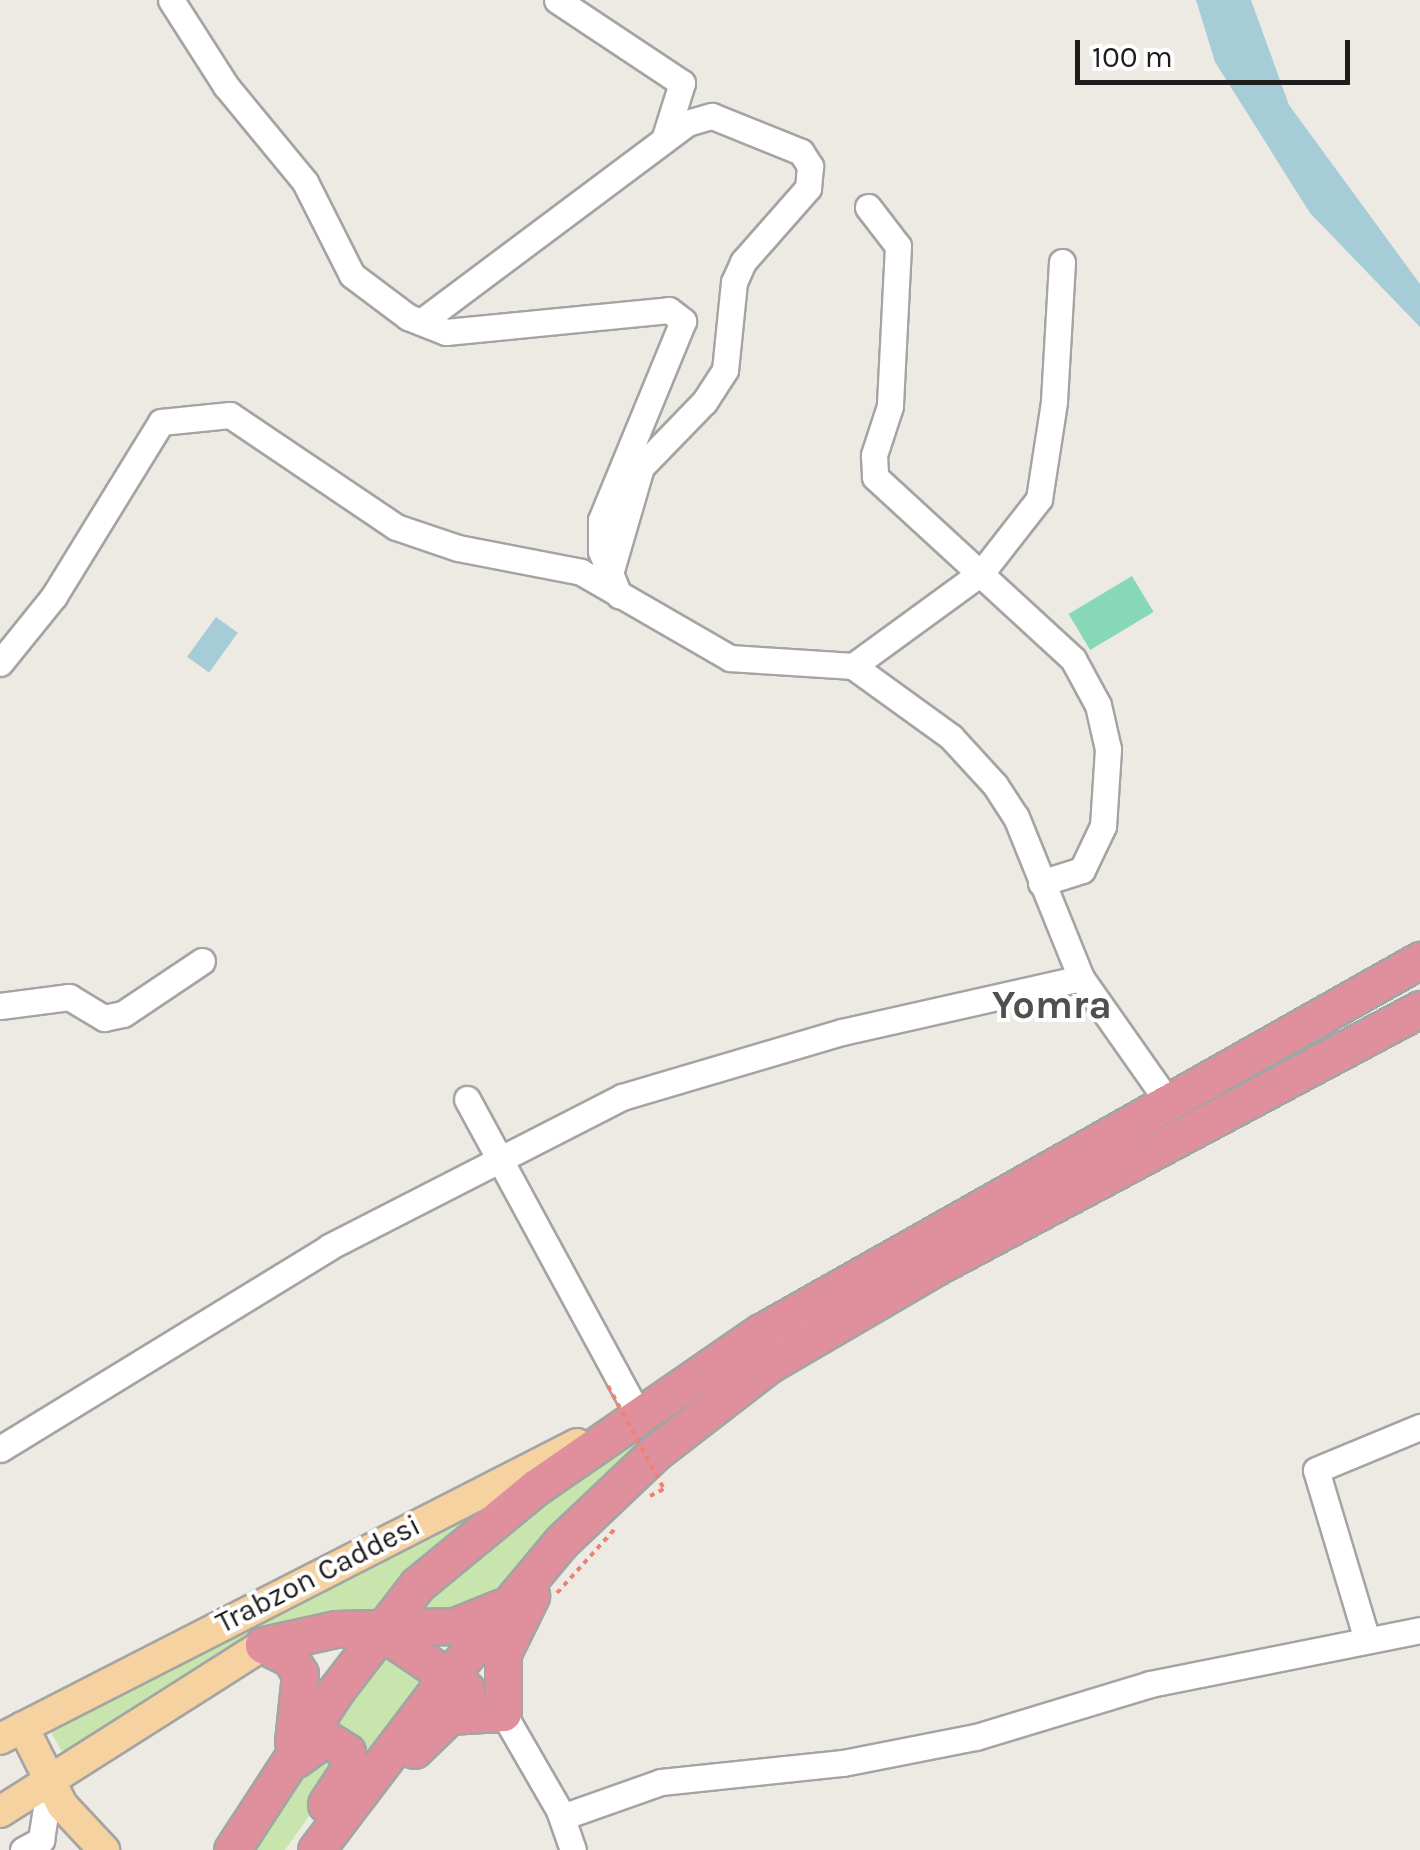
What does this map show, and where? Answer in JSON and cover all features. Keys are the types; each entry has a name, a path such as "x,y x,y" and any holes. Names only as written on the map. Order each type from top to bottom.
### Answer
{"highway":[{"path":"232,1850 380,1631 417,1584 490,1522 638,1414 761,1332 1420,960"},
{"path":"316,1850 448,1677 561,1542 656,1452 770,1364 936,1267 1420,1008"},
{"path":"503,1713 503,1653 561,1542"},
{"path":"262,1644 304,1632 456,1626 505,1606"},
{"path":"380,1631 503,1713"},
{"path":"262,1644 290,1658 300,1674 300,1723 284,1770"},
{"path":"335,1850 438,1724 463,1712 503,1713"},
{"path":"284,1770 325,1738 350,1760 294,1850"}],"main road":[{"name":"Trabzon Caddesi","path":"11,1733 638,1414"},
{"name":"Trabzon Caddesi","path":"0,1812 262,1644"},
{"path":"11,1733 50,1782 68,1814 104,1850"},
{"path":"220,1850 284,1770"}],"street":[{"path":"172,0 226,86 305,182 352,275 421,322 446,332 669,310 684,321 601,520 598,535 615,582"},
{"path":"557,0 682,83 665,137"},
{"path":"421,322 665,137 712,116 801,152 810,166 808,188 742,262 734,282 724,370 641,467 615,582"},
{"path":"868,207 898,246 890,406 874,455 875,477 1073,659 1098,706 1108,749 1109,779 1094,852 1082,870 1041,883"},
{"path":"853,666 982,572 1038,499 1054,402 1062,262"},
{"path":"0,663 54,596 146,438 161,422 182,416 230,415 396,528 458,548 615,582 730,658 853,666 973,758 1016,818 1082,978 1168,1102"},
{"path":"0,1006 69,997 104,1018 122,1014 202,962"},
{"path":"0,1449 329,1247 622,1097 721,1066 1082,978"},
{"path":"467,1099 638,1414"},
{"path":"1367,1640 1316,1470 1420,1427"},
{"path":"562,1817 661,1782 843,1763 976,1737 1150,1684 1420,1630"},
{"path":"503,1713 562,1817 573,1850"},
{"path":"39,1847 50,1782"}],"path":[{"path":"608,1386 664,1489 648,1497"}],"green space":[{"path":"1132,576 1154,612 1090,650 1069,614"},
{"path":"759,1349 502,1596 466,1611 394,1622 655,1415"},
{"path":"541,1472 377,1620 346,1617 68,1762 49,1729"},
{"path":"386,1651 430,1681 347,1786 325,1734"},
{"path":"329,1748 338,1775 285,1850 244,1850 309,1757"}],"water":[{"path":"1196,0 1251,0 1289,105 1420,284 1420,327 1310,213 1215,62"},
{"path":"216,617 238,633 209,673 187,657"}],"district":[{"name":"Yomra","path":"1052,1005"}]}
